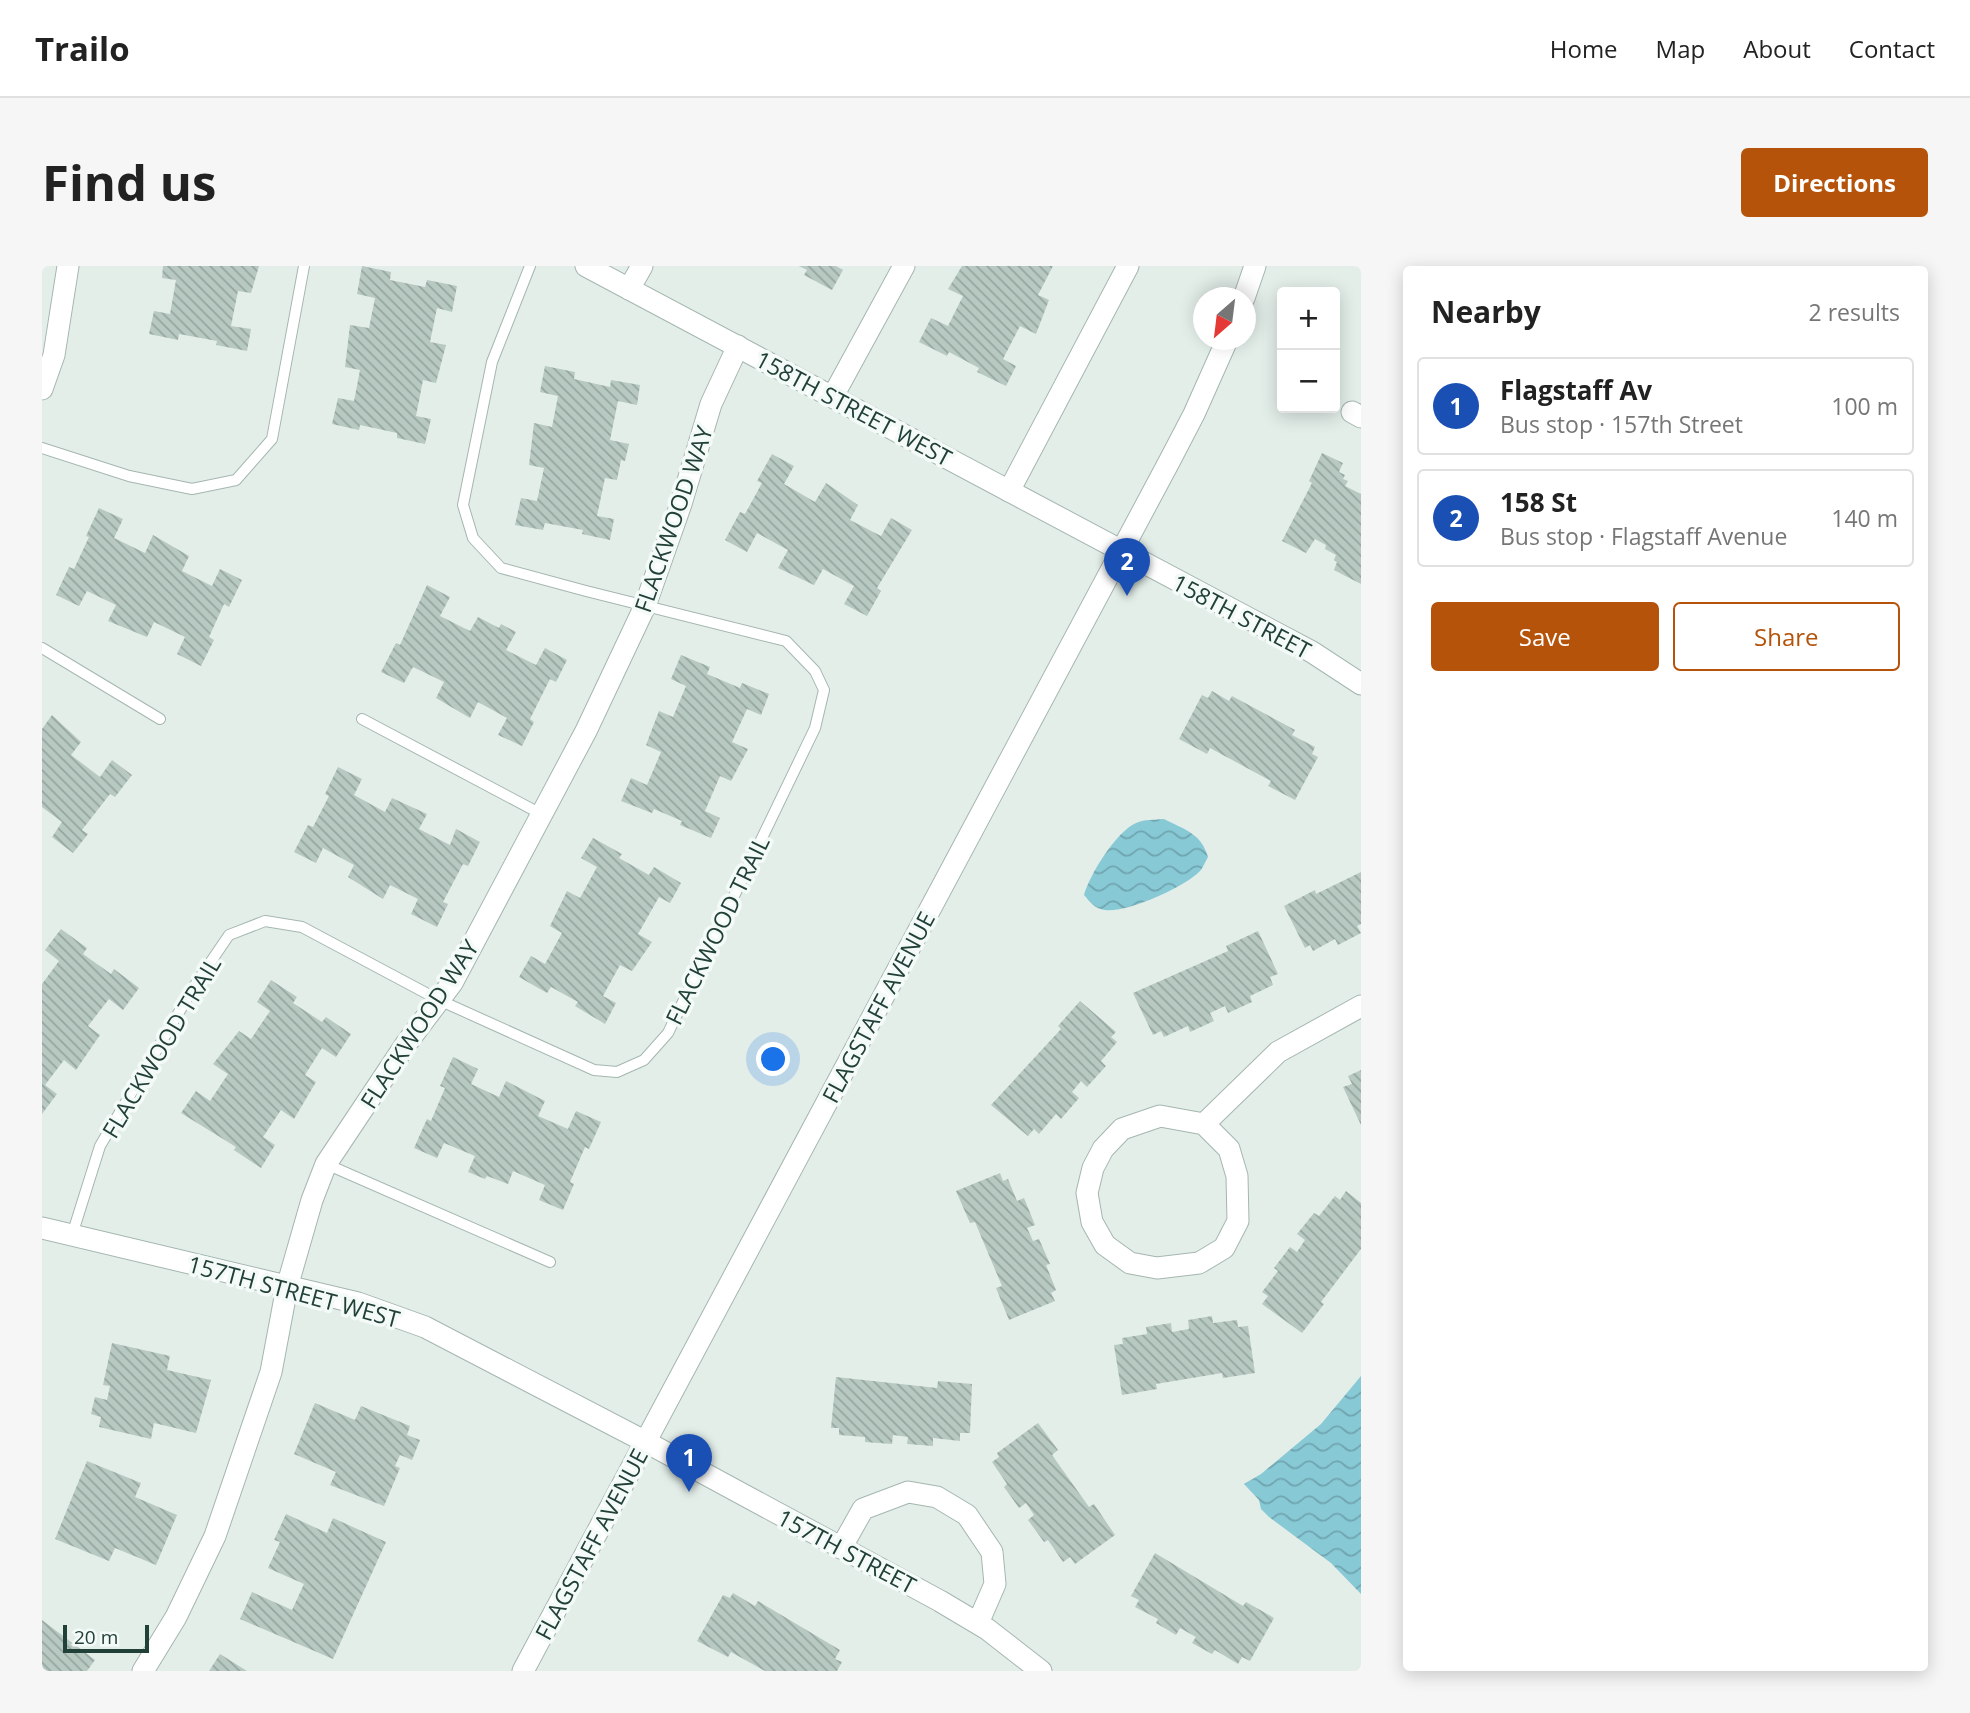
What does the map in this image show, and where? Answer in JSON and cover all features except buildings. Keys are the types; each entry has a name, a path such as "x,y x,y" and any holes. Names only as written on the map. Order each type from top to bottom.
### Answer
{"street":[{"path":"42,389 54,355 68,266"},
{"name":"158TH STREET WEST","path":"586,266 1122,551"},
{"path":"629,289 642,266"},
{"path":"833,396 904,266"},
{"path":"1009,491 1128,266"},
{"path":"1248,287 1255,266"},
{"name":"FLACKWOOD WAY","path":"143,1671 176,1617 215,1536 271,1372 288,1287 312,1200 326,1164 406,1044 452,983 586,731 645,606 681,504 711,404 738,346"},
{"name":"FLAGSTAFF AVENUE","path":"523,1671 1122,551 1194,414 1223,350"},
{"name":"158TH STREET","path":"1122,551 1312,652 1361,684"},
{"path":"1204,1124 1278,1052 1361,1006"},
{"path":"1160,1116 1204,1124 1228,1149 1237,1176 1238,1221 1224,1248 1199,1263 1157,1268 1130,1263 1105,1245 1092,1222 1087,1194 1093,1168 1103,1149 1122,1129 1160,1116"},
{"name":"157TH STREET WEST","path":"42,1228 358,1303 425,1327 646,1442"},
{"name":"157TH STREET","path":"646,1442 978,1623 1041,1671"},
{"path":"841,1548 863,1509 908,1492 937,1497 967,1515 992,1552 995,1584 978,1623"}],"lane":[{"path":"42,449 129,476 192,489 236,480 272,439 304,266"},
{"name":"FLACKWOOD TRAIL","path":"72,1235 100,1146 195,985 229,936 265,920 302,928 439,1000 594,1070 617,1072 644,1060 668,1033 814,728 824,690 815,671 786,641 501,568 473,538 464,505 492,362 530,266"},
{"path":"42,648 160,719"},
{"path":"362,719 543,815"},
{"path":"326,1164 550,1262"}],"water":[{"path":"1164,819 1191,833 1201,842 1208,857 1201,870 1182,884 1141,903 1115,910 1101,909 1093,905 1084,895 1098,865 1112,844 1136,823"},
{"path":"1361,1376 1361,1594 1331,1563 1269,1517 1261,1509 1259,1500 1244,1484 1261,1474 1321,1424"}],"place":[{"name":"158 St","path":"1127,596"},
{"name":"Flagstaff Av","path":"689,1492"}]}
